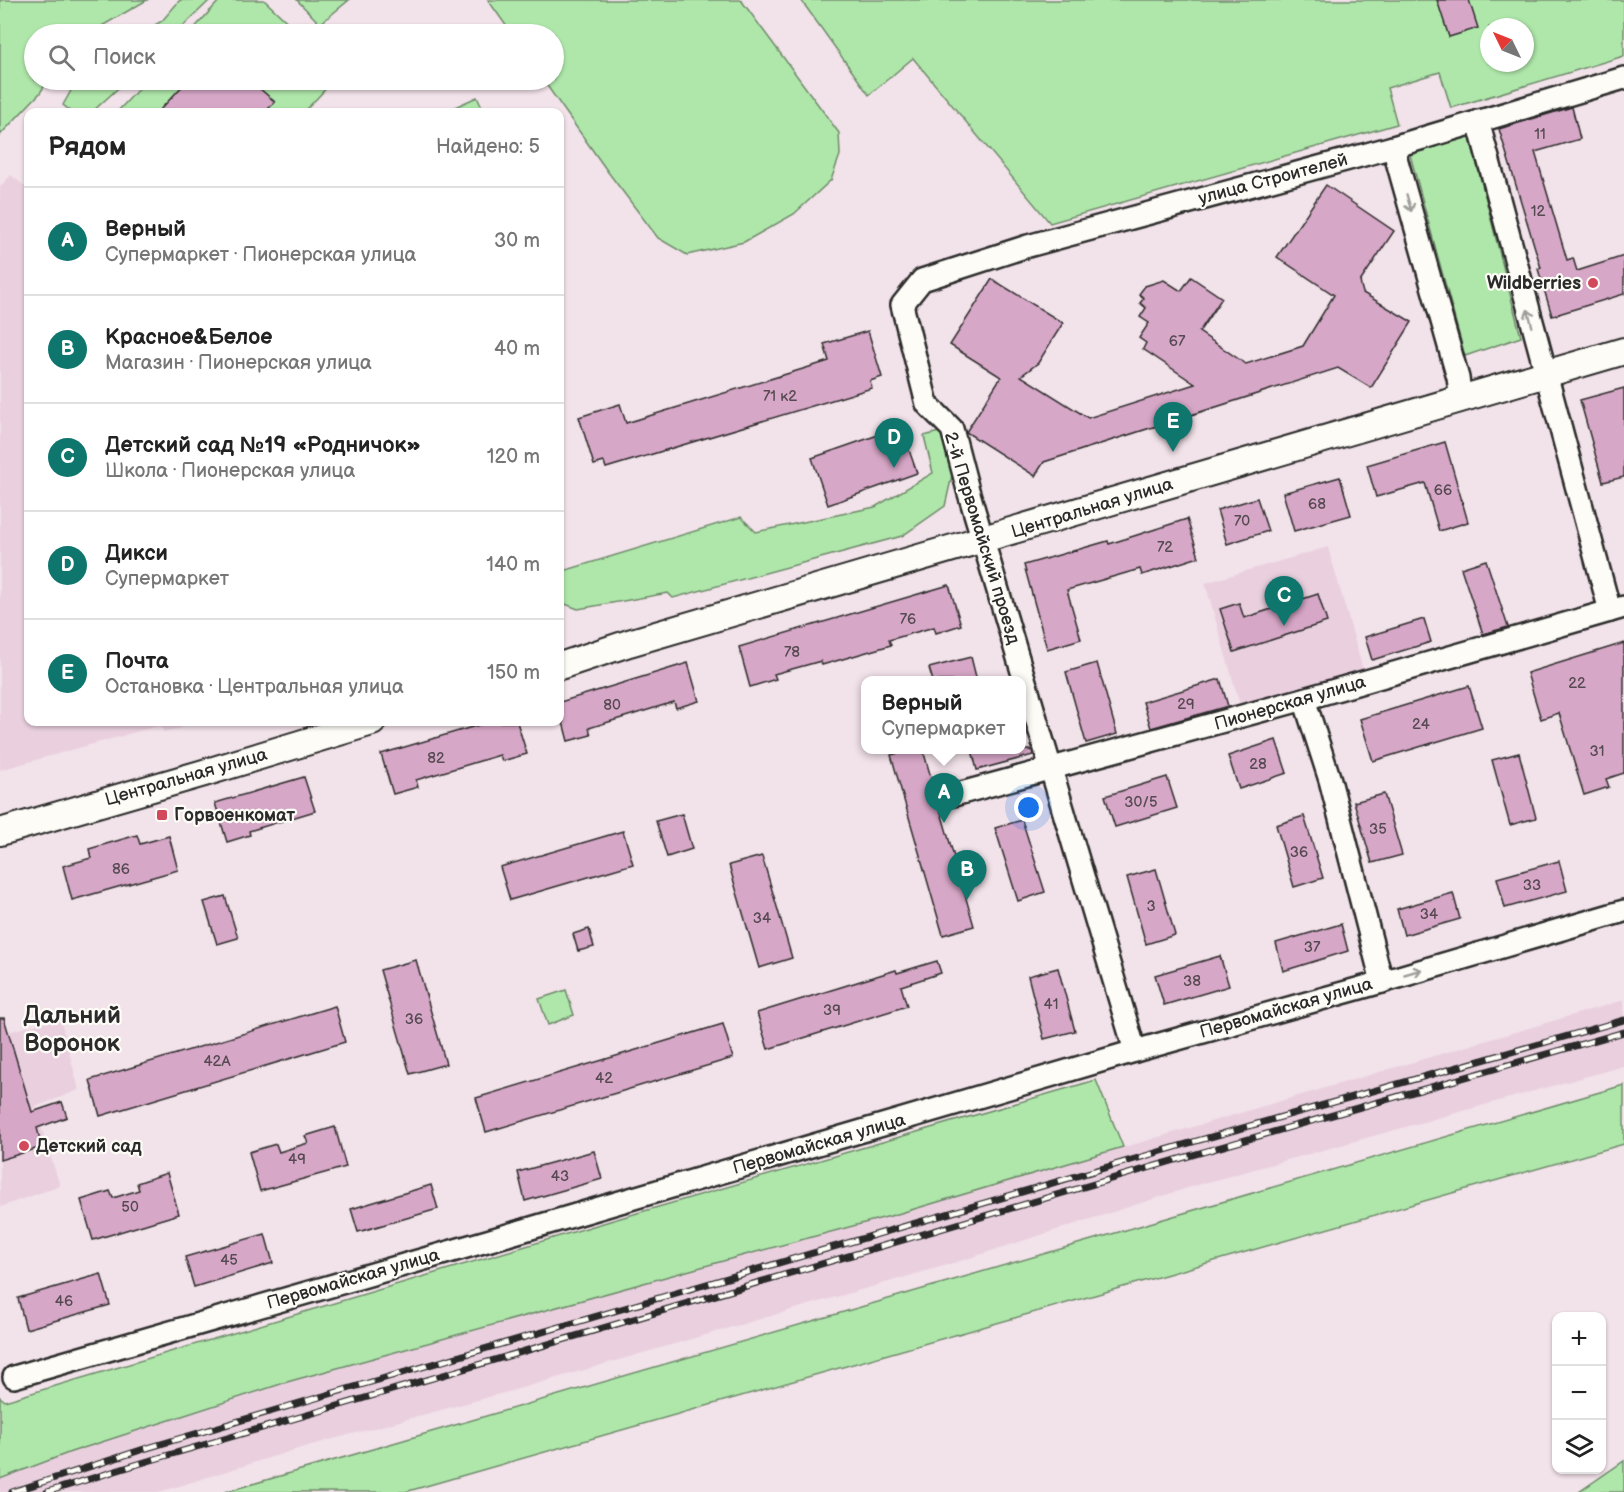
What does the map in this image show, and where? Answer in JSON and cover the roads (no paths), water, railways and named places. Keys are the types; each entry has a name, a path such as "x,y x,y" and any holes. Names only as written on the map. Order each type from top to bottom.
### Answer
{"main road":[{"name":"Центральная улица","path":"564,665 629,643 1624,351"},
{"name":"Центральная улица","path":"0,832 359,726"}],"street":[{"name":"улица Строителей","path":"922,280 1028,246 1393,147 1624,78"},
{"path":"1478,121 1546,374 1617,609"},
{"path":"1393,147 1458,378 1461,399"},
{"name":"2-й Первомайский проезд","path":"922,280 902,305 927,404 952,429 1024,676"},
{"name":"Пионерская улица","path":"954,795 1304,699 1617,609"},
{"name":"2-й Первомайский проезд","path":"1026,683 1135,1051"},
{"path":"1304,699 1330,780 1382,982"},
{"name":"Первомайская улица","path":"14,1377 1624,911"}],"railway":[{"path":"12,1492 144,1449 313,1399 1193,1142 1624,1020"},
{"path":"47,1492 1196,1154 1624,1032"}],"place":[{"name":"Wildberries","path":"1593,283"},
{"name":"Почта","path":"1173,452"},
{"name":"Дикси","path":"894,468"},
{"name":"Детский сад №19 «Родничок»","path":"1284,626"},
{"name":"Горвоенкомат","path":"162,815"},
{"name":"Верный","path":"944,823"},
{"name":"Красное&Белое","path":"967,900"},
{"name":"Детский сад","path":"24,1146"}],"district":[{"name":"Дальний Воронок","path":"72,1029"}]}
